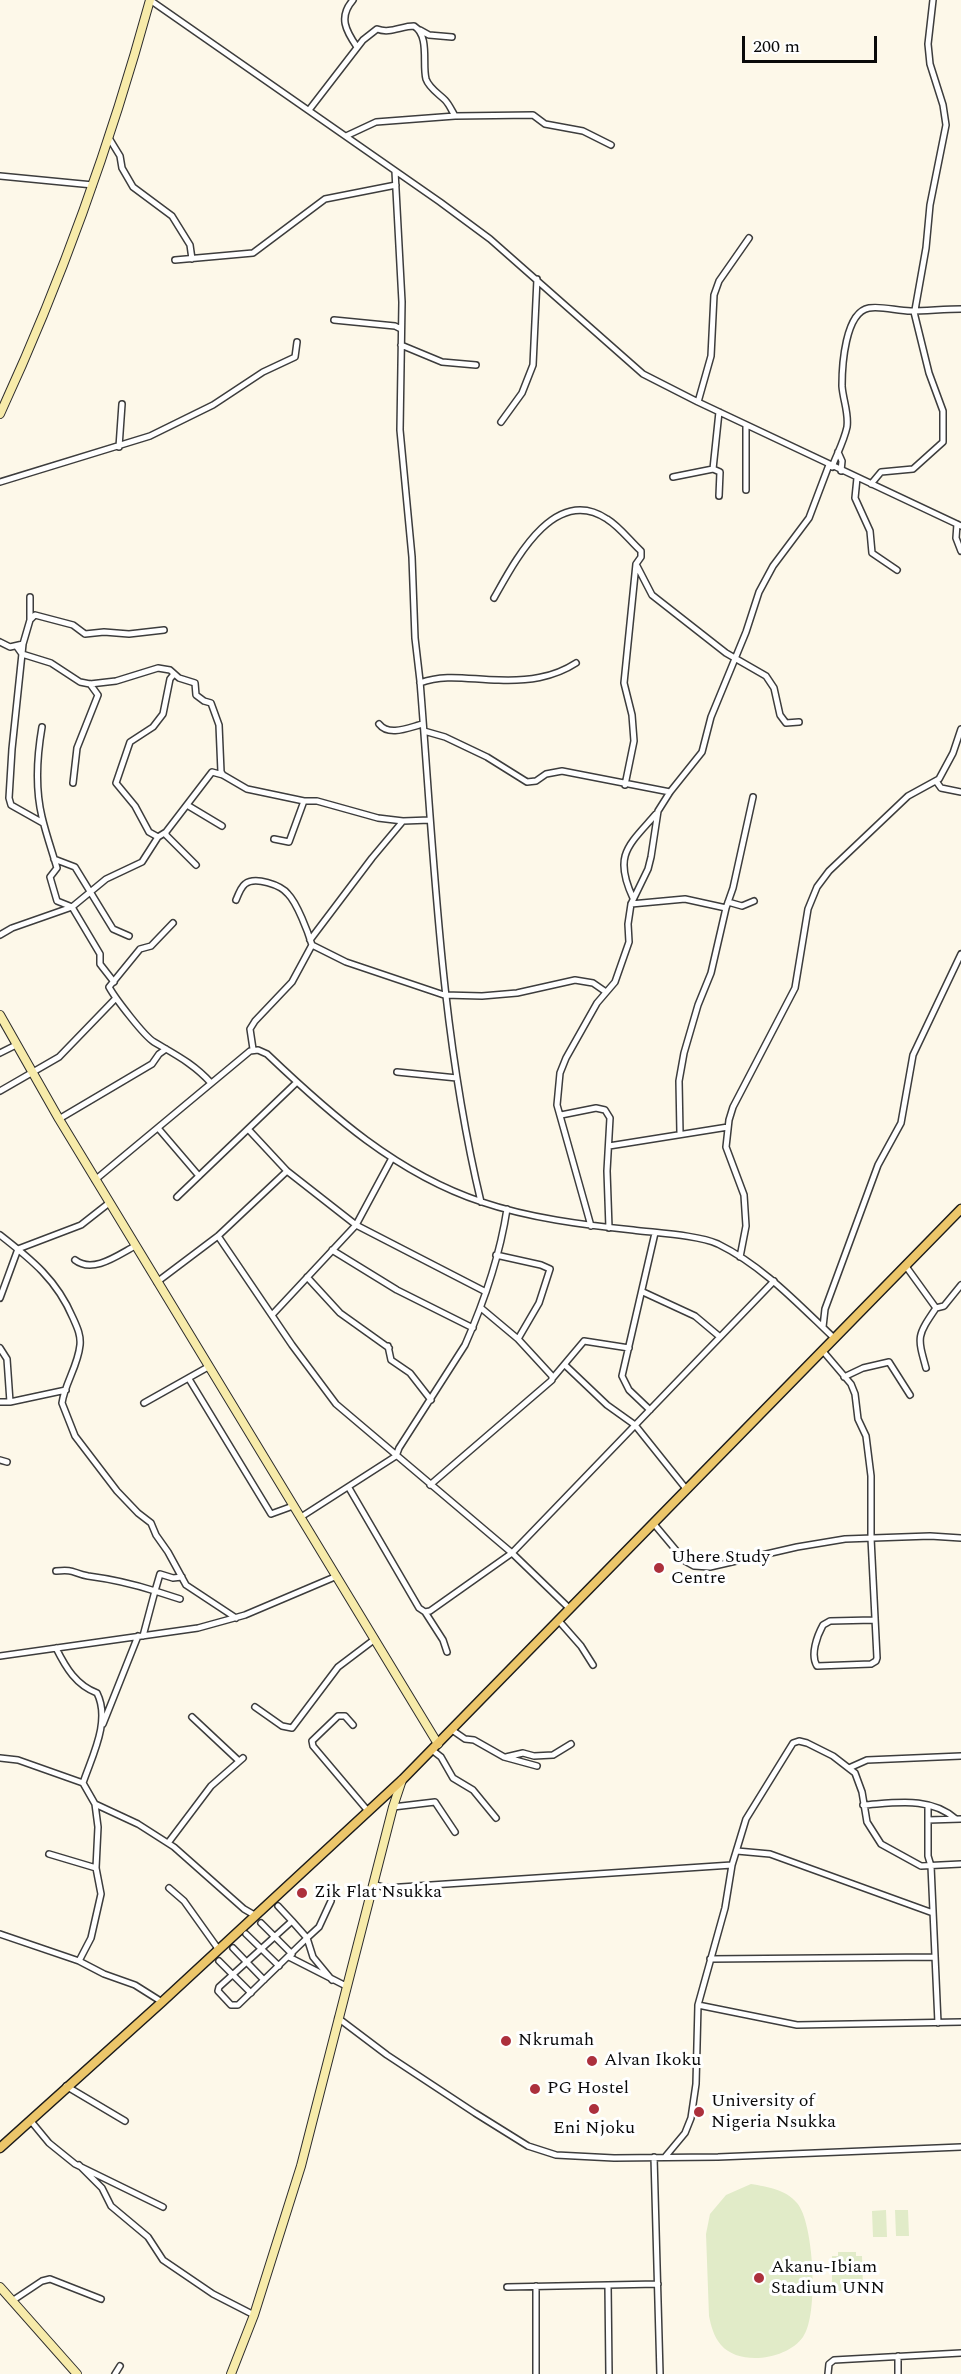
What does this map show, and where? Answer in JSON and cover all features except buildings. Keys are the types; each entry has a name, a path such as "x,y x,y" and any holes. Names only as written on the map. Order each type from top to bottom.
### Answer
{"main road":[{"path":"0,2148 219,1950 258,1919 402,1780 961,1209"}],"street":[{"path":"0,414 61,273 93,185 150,0 474,227 537,279 643,374 830,466 959,525 957,538 961,551"},
{"path":"353,0 345,14 344,23 346,31 357,47"},
{"path":"871,484 881,472 913,469 943,442 943,411 929,373 914,311 926,248 930,205 946,125 943,105 930,64 928,44 933,0"},
{"path":"309,110 357,47 377,28 380,31 392,31 414,26 429,35 452,37"},
{"path":"419,29 425,56 426,80 446,101 456,116"},
{"path":"346,136 376,122 456,116 533,115 545,124 583,131 610,145"},
{"path":"109,138 120,156 122,168 133,188 172,216 190,245 192,259"},
{"path":"395,171 401,329 400,430 412,557 415,638 444,995 457,1078 481,1202"},
{"path":"0,177 93,185"},
{"path":"175,260 253,253 325,199 396,185"},
{"path":"698,402 711,356 714,295 719,281 749,238"},
{"path":"501,422 522,393 533,365 537,279"},
{"path":"632,901 623,865 626,851 702,752 711,717 766,577 809,518 838,452 846,429 847,410 842,387 851,323 856,315 869,308 914,311 961,309"},
{"path":"334,320 395,326 401,329"},
{"path":"0,482 150,436 213,405 263,372 295,357 297,342"},
{"path":"401,345 442,362 477,365"},
{"path":"119,447 122,404"},
{"path":"713,469 719,412"},
{"path":"746,425 746,490"},
{"path":"838,452 842,461 841,471"},
{"path":"673,477 713,469 720,472 719,496"},
{"path":"857,478 855,498 870,531 872,553 897,570"},
{"path":"494,598 536,531 560,515 583,509 608,519 641,551 641,557 636,564 624,683 632,715 634,741 625,785"},
{"path":"636,564 652,595 708,640 735,659 766,676 774,688 782,719 786,723 799,722"},
{"path":"30,597 30,620"},
{"path":"44,824 11,805 9,798 22,654 20,646 30,620 34,615 54,620 73,625 85,634 104,632 129,634 164,630"},
{"path":"0,642 20,646"},
{"path":"22,654 51,663 80,682 90,684 116,681 158,668 170,670 179,678 195,682 196,695 211,703 219,725 223,775"},
{"path":"420,683 435,677 528,679 558,674 576,663"},
{"path":"158,837 149,832 135,806 116,783 130,742 153,727 163,714 170,679 174,674"},
{"path":"73,783 77,748 98,695 90,684"},
{"path":"379,724 383,730 390,732 423,724"},
{"path":"42,727 37,755 38,780 44,824 57,868 50,877 53,893 57,901 72,907 100,954 100,964 114,982"},
{"path":"740,1257 746,1226 744,1195 728,1153 728,1127 733,1107 795,988 808,909 818,887 829,871 908,796 936,782 945,769 961,729"},
{"path":"424,731 445,737 487,757 526,782 536,781 546,774 561,771 670,792"},
{"path":"0,935 12,928 72,907 106,879 142,862 158,837 188,805 212,772 223,775 247,789 304,801 317,801 378,818 403,821 430,820"},
{"path":"936,782 941,788 961,792"},
{"path":"680,1133 679,1081 684,1053 698,1005 711,973 753,796"},
{"path":"274,839 289,842 304,801"},
{"path":"188,805 222,826"},
{"path":"591,1226 557,1098 560,1073 597,1003 615,982 629,942 628,924 632,901 648,869 658,811"},
{"path":"253,1049 250,1029 255,1021 292,982 311,942 372,858 403,821"},
{"path":"165,832 196,865"},
{"path":"54,859 75,867 113,929 129,936"},
{"path":"236,900 243,885 252,880 275,885 288,893 311,942 346,962 444,995 482,996 517,993 575,980 593,983 606,992"},
{"path":"632,901 685,898 742,906 754,901"},
{"path":"173,923 152,946 141,949 110,987 144,1034 153,1042 198,1068 211,1083"},
{"path":"823,1327 825,1310 878,1166 900,1123 913,1055 961,954"},
{"path":"0,1090 59,1057 116,998"},
{"path":"0,1015 95,1180 375,1639 453,1778 474,1790 496,1818"},
{"path":"0,1053 16,1045"},
{"path":"59,1119 152,1064 166,1049"},
{"path":"253,1049 267,1054 344,1124 392,1158 434,1181 481,1202 507,1209 591,1226 707,1241 740,1257 774,1281 834,1338"},
{"path":"95,1180 253,1049"},
{"path":"397,1072 457,1078"},
{"path":"177,1197 297,1082"},
{"path":"561,1115 596,1108 605,1110 610,1118 609,1228"},
{"path":"609,1146 728,1127"},
{"path":"158,1128 199,1176"},
{"path":"248,1129 287,1171 356,1225 486,1292"},
{"path":"272,1315 356,1225 392,1158"},
{"path":"157,1282 218,1236 287,1171"},
{"path":"0,1298 18,1249 81,1225 109,1203"},
{"path":"301,1518 396,1456 399,1448 432,1400 473,1328 486,1292 507,1209"},
{"path":"650,1410 623,1381 623,1371 655,1233"},
{"path":"0,1235 49,1277 60,1290 78,1328 80,1343 76,1364 62,1403 75,1436 117,1491 151,1523 186,1585 236,1618"},
{"path":"218,1236 317,1381 336,1404 512,1553 570,1610"},
{"path":"75,1260 86,1266 97,1264 135,1246"},
{"path":"332,1250 397,1290 473,1328"},
{"path":"496,1255 541,1264 550,1269 539,1303 518,1339"},
{"path":"905,1265 936,1308"},
{"path":"307,1277 340,1313 388,1345 388,1356 391,1360 410,1373 432,1400"},
{"path":"425,1612 430,1611 491,1570 512,1553 774,1281"},
{"path":"926,1368 919,1338 920,1332 936,1308 944,1306 961,1285"},
{"path":"643,1292 695,1316 720,1337"},
{"path":"481,1308 518,1339 552,1379"},
{"path":"430,1485 552,1379 584,1341 629,1348"},
{"path":"0,1348 7,1359 10,1402"},
{"path":"822,1350 851,1384 855,1394 858,1419 866,1436 871,1476 876,1661 871,1664 817,1666 814,1663 816,1642 823,1625 830,1621 874,1620"},
{"path":"844,1377 863,1368 889,1362 910,1395"},
{"path":"565,1365 607,1405 635,1425 687,1490"},
{"path":"144,1403 208,1367"},
{"path":"189,1379 271,1514 293,1506"},
{"path":"0,1402 66,1390"},
{"path":"0,1460 7,1462"},
{"path":"349,1488 402,1581 443,1640 447,1652"},
{"path":"654,1524 685,1561 701,1567 845,1539 930,1536 961,1538"},
{"path":"56,1571 71,1569 85,1575 113,1579 180,1599"},
{"path":"84,1783 102,1726 140,1636 160,1574 173,1578 182,1577"},
{"path":"0,1656 198,1628 236,1618 337,1576"},
{"path":"559,1621 581,1646 593,1665"},
{"path":"255,1707 282,1726 292,1728 338,1667 375,1639"},
{"path":"56,1648 71,1675 97,1693 101,1702 102,1726"},
{"path":"353,1725 345,1716 338,1716 312,1741 313,1746 368,1811"},
{"path":"168,1843 211,1786 241,1760 192,1717"},
{"path":"452,1730 465,1739 474,1740 504,1757 537,1766"},
{"path":"665,2157 685,2133 694,2103 698,2005 725,1908 732,1864 746,1819 793,1743 799,1741 807,1743 833,1756 855,1773 867,1822 878,1842 921,1866 961,1864"},
{"path":"504,1757 523,1753 534,1756 552,1755 571,1744"},
{"path":"849,1768 867,1760 961,1756"},
{"path":"0,1758 18,1760 84,1783 95,1804 98,1827 96,1868 101,1894 91,1938 79,1961"},
{"path":"231,2374 254,2315 301,2166 346,1986 402,1780"},
{"path":"393,1807 435,1802 455,1832"},
{"path":"863,1804 920,1802 948,1811 959,1819"},
{"path":"95,1804 138,1824 168,1843 258,1919 291,1955 346,1986"},
{"path":"928,1805 928,1856 931,1866 938,2022"},
{"path":"928,1820 959,1819"},
{"path":"737,1851 770,1854 933,1913"},
{"path":"49,1854 96,1868"},
{"path":"373,1884 386,1888 732,1864"},
{"path":"169,1888 184,1901 219,1950"},
{"path":"292,1921 218,1989 231,2005 238,2005 318,1927 331,1901"},
{"path":"278,1906 307,1938 314,1957 332,1980"},
{"path":"0,1934 79,1961 104,1974 135,1985 162,2002"},
{"path":"246,1934 279,1966"},
{"path":"232,1948 264,1980"},
{"path":"710,1959 934,1957"},
{"path":"219,1961 251,1993"},
{"path":"698,2005 797,2025 961,2022"},
{"path":"338,2018 428,2082 528,2145 556,2156 776,2156 961,2146"},
{"path":"66,2086 125,2121"},
{"path":"30,2120 54,2148 78,2165 102,2188 111,2206 148,2237 164,2260 213,2294 235,2303 254,2315"},
{"path":"654,2157 660,2374"},
{"path":"78,2165 163,2206"},
{"path":"12,2301 42,2281 50,2279 101,2300"},
{"path":"507,2287 658,2284"},
{"path":"608,2285 609,2374"},
{"path":"536,2286 536,2374"},
{"path":"0,2287 77,2374"},
{"path":"828,2374 829,2364 834,2360 961,2354"},
{"path":"898,2356 898,2374"},
{"path":"115,2374 120,2366"}],"green space":[{"name":"Akanu-Ibiam Stadium UNN","path":"751,2184 782,2192 797,2203 803,2213 811,2248 813,2290 808,2326 796,2345 787,2351 764,2358 751,2358 729,2352 716,2338 709,2316 706,2234 710,2214 726,2195"},
{"path":"886,2210 887,2237 873,2237 872,2211"},
{"path":"895,2210 908,2210 909,2236 896,2236"},
{"path":"838,2252 856,2252 856,2256 862,2256 863,2286 857,2286 857,2290 838,2291 838,2286 832,2286 832,2256 838,2256"}],"place":[{"name":"Uhere Study Centre","path":"659,1568"},
{"name":"Zik Flat Nsukka","path":"302,1893"},
{"name":"Nkrumah","path":"506,2041"},
{"name":"Alvan Ikoku","path":"592,2061"},
{"name":"PG Hostel","path":"535,2089"},
{"name":"Eni Njoku","path":"594,2109"},
{"name":"University of Nigeria Nsukka","path":"699,2112"},
{"name":"Akanu-Ibiam Stadium UNN","path":"759,2278"}]}
